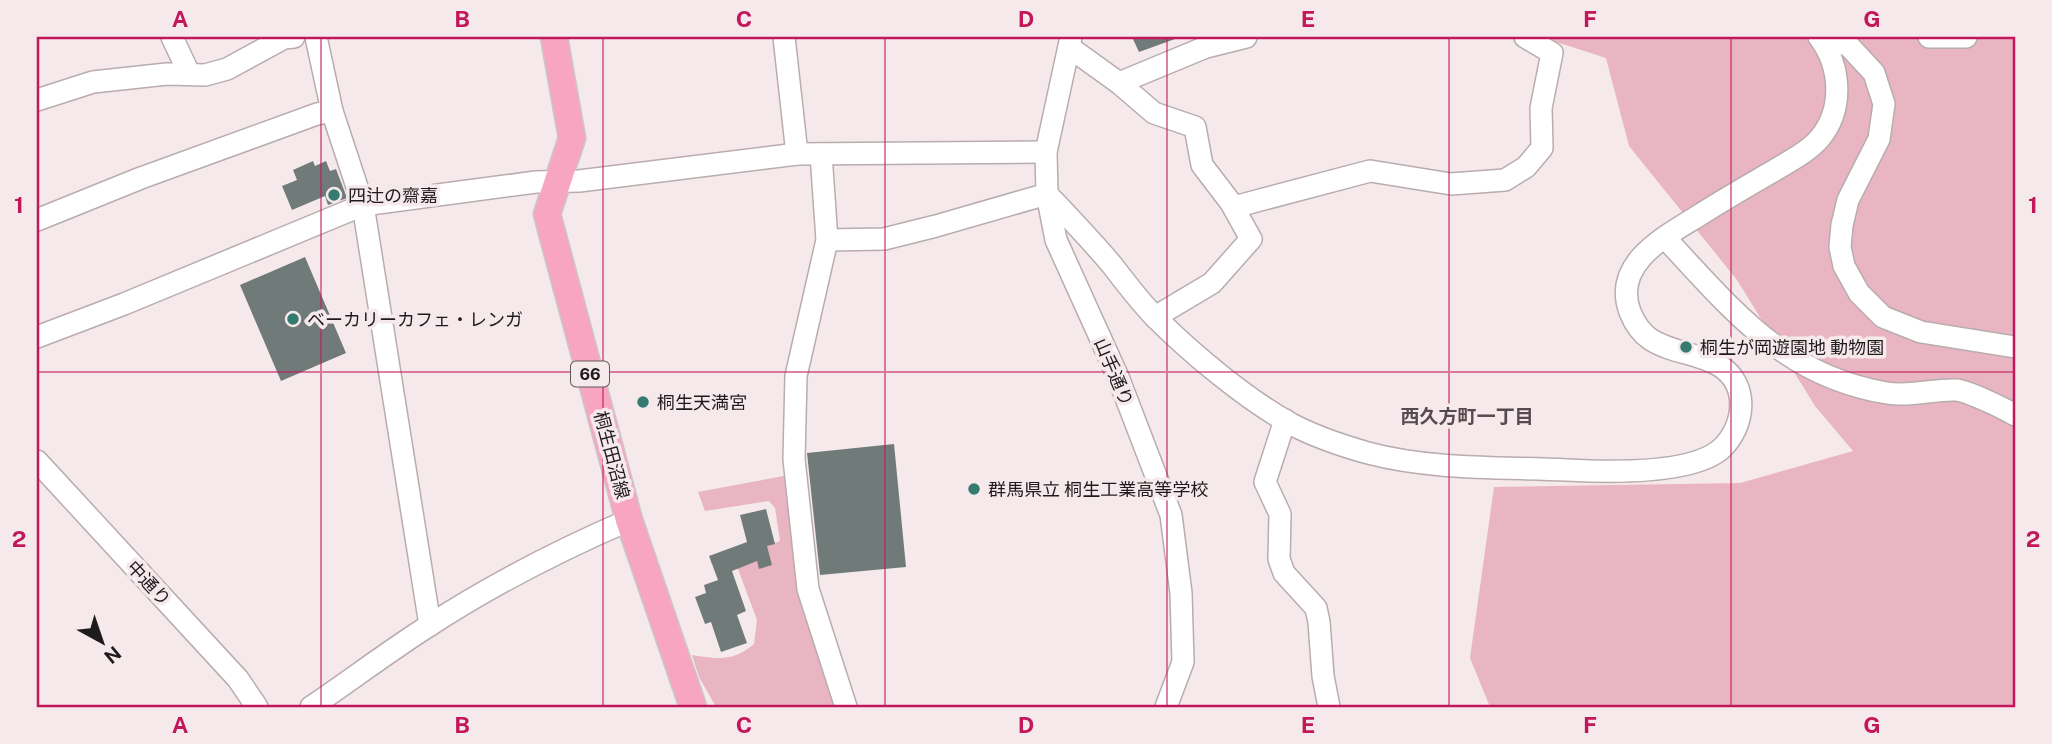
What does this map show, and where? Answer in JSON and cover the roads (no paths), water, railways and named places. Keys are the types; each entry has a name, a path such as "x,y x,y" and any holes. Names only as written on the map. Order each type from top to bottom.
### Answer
{"main road":[{"name":"桐生田沼線","path":"554,37 572,138 547,214 629,520 693,707"}],"street":[{"path":"172,37 187,74"},
{"path":"37,100 93,82 154,75 205,75 228,69 287,37"},
{"path":"316,37 332,111 363,205 430,625"},
{"path":"784,37 797,154"},
{"path":"1119,83 1206,47 1246,37"},
{"path":"1234,207 1370,171 1451,184 1505,180 1526,167 1542,148 1541,108 1552,53 1525,37"},
{"path":"1929,37 1962,37"},
{"path":"827,240 884,239 1047,194 1084,232 1155,317 1222,375 1286,420 1369,453 1410,461 1619,473 1675,466 1718,452 1730,440 1742,408 1732,375 1718,365 1647,337 1634,322 1625,287 1642,254 1697,216 1797,157 1821,138 1838,103 1836,70 1821,38"},
{"path":"1821,38 1848,45 1874,73 1884,104 1879,139 1847,200 1842,225 1840,247 1844,266 1859,293 1883,317 1921,332 2015,348"},
{"path":"1070,42 1154,113 1195,127 1202,165 1234,207 1251,239 1212,284 1155,317"},
{"name":"山手通り","path":"1070,42 1046,152 1047,194 1056,240 1118,377 1171,515 1181,593 1183,662 1166,707"},
{"path":"37,220 141,178 332,111"},
{"path":"37,337 363,205 536,182 557,183 797,154 1046,152"},
{"path":"821,154 827,240 796,376 794,459 808,589 846,707"},
{"path":"1665,238 1749,327 1804,365 1861,388 1891,394 1958,390 2015,415"},
{"path":"1286,420 1265,482 1280,514 1279,559 1284,573 1316,608 1329,707"},
{"name":"中通り","path":"37,461 238,679 257,707"},
{"path":"311,707 430,625 520,572 572,544 629,520"}],"place":[{"name":"四辻の齋嘉","path":"334,195"},
{"name":"ベーカリーカフェ・レンガ","path":"293,319"},
{"name":"桐生が岡遊園地 動物園","path":"1686,347"},
{"name":"桐生天満宮","path":"643,402"},
{"name":"群馬県立 桐生工業高等学校","path":"974,489"}],"district":[{"name":"西久方町一丁目","path":"1467,416"}]}
